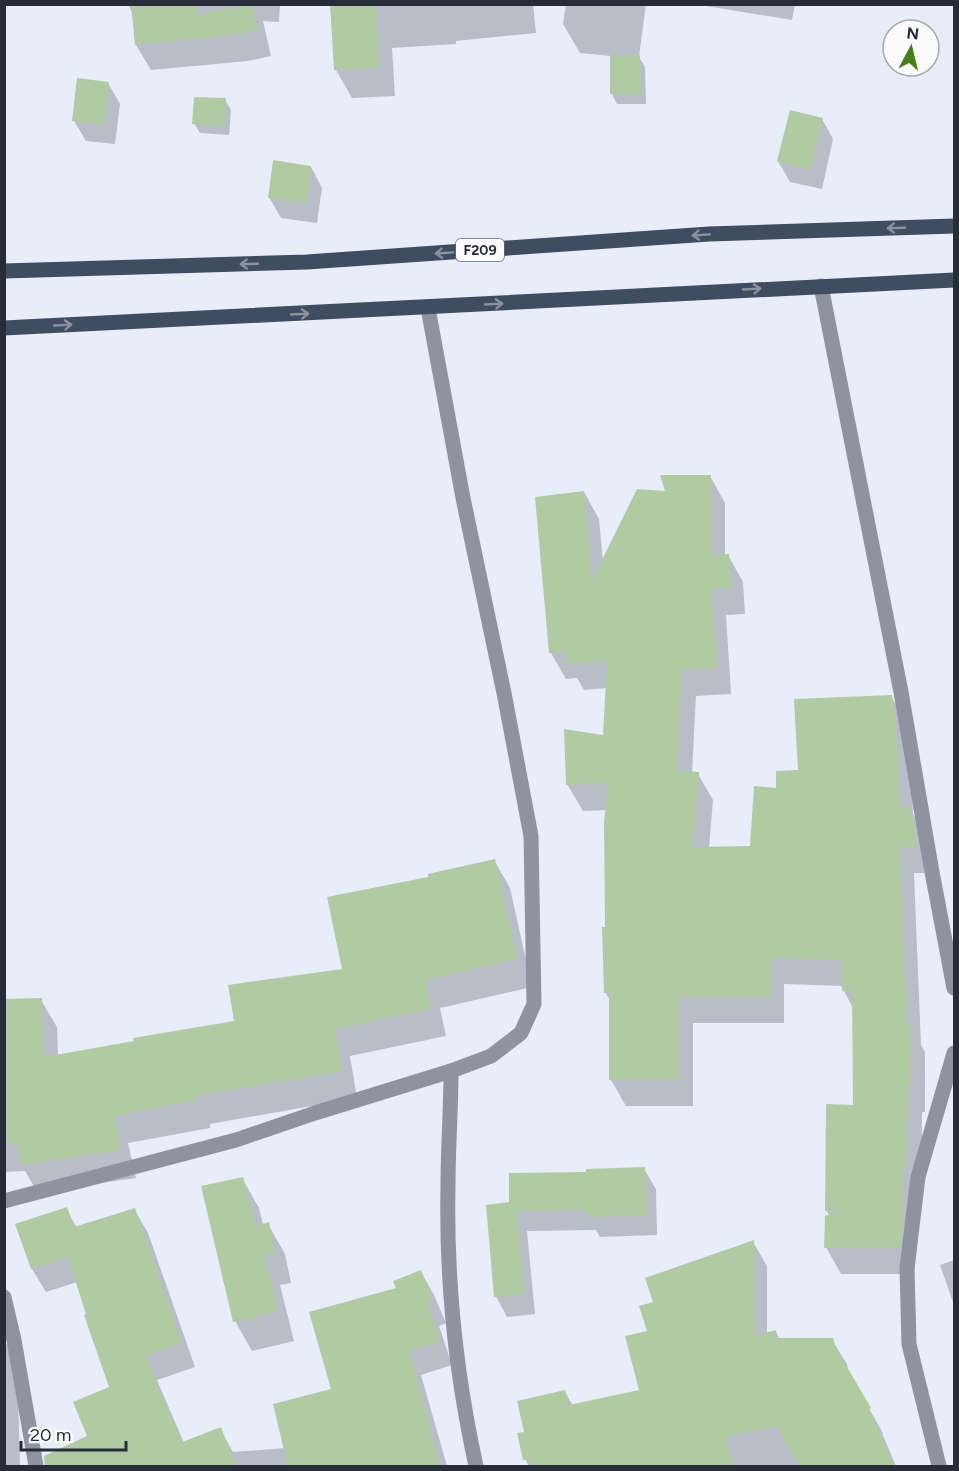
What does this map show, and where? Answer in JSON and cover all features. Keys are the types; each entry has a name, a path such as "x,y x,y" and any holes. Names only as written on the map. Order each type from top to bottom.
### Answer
{"main road":[{"name":"F209","path":"4,270 307,262 709,234 954,226"},
{"path":"4,328 954,280"}],"street":[{"path":"821,285 901,692 954,988"},
{"path":"4,1201 236,1140 451,1071 491,1056 521,1033 534,1004 531,836 463,498 428,308"},
{"path":"939,1467 909,1344 907,1268 918,1177 954,1053"},
{"path":"451,1071 448,1187 451,1290 459,1365 476,1467"},
{"path":"4,1297 14,1340 36,1467"}],"building":[{"path":"131,4 196,4 197,15 251,4 258,30 233,35 135,45"},
{"path":"330,4 376,4 379,67 334,70"},
{"path":"640,55 641,94 610,94 610,56"},
{"path":"77,78 109,82 104,125 72,121"},
{"path":"194,97 226,98 224,126 192,124"},
{"path":"790,110 823,118 810,170 777,161"},
{"path":"273,160 311,166 306,203 268,198"},
{"path":"660,475 711,475 711,555 729,554 731,588 711,589 717,668 682,670 676,770 699,772 692,847 750,846 754,786 776,788 776,771 798,770 794,699 892,695 900,807 911,807 917,844 917,847 899,847 907,1024 910,1024 911,1085 907,1085 906,1165 904,1165 900,1248 824,1248 825,1216 842,1210 825,1211 826,1104 853,1105 852,991 842,991 841,960 770,958 770,997 678,997 679,1080 609,1080 609,993 604,993 602,927 605,927 604,823 608,783 566,785 564,729 603,735 607,661 567,664 566,652 549,653 535,497 584,491 592,580 637,489 665,491"},
{"path":"495,859 517,959 425,980 431,1009 335,1029 342,1071 195,1096 196,1100 114,1116 121,1150 20,1165 17,1143 4,1144 4,999 42,998 44,1057 134,1041 133,1038 234,1021 228,985 342,969 327,897 428,877 428,874"},
{"path":"645,1167 646,1215 587,1217 587,1210 516,1211 524,1294 494,1297 486,1205 509,1202 509,1173 586,1172 586,1169"},
{"path":"243,1177 255,1226 269,1222 275,1253 264,1256 278,1311 233,1322 201,1186"},
{"path":"67,1207 74,1227 135,1208 182,1343 145,1356 182,1442 221,1427 236,1467 45,1467 44,1456 87,1436 73,1402 109,1387 84,1315 86,1314 68,1258 31,1269 15,1224"},
{"path":"754,1240 754,1336 776,1330 777,1338 833,1338 836,1348 871,1408 869,1409 895,1467 800,1467 776,1426 726,1437 733,1467 531,1467 529,1459 523,1460 517,1433 524,1432 517,1401 565,1390 569,1405 639,1390 625,1336 647,1331 639,1306 653,1302 645,1278"},
{"path":"421,1270 433,1299 426,1302 440,1341 409,1351 440,1467 288,1467 273,1404 331,1389 309,1312 396,1288 393,1281"}]}
